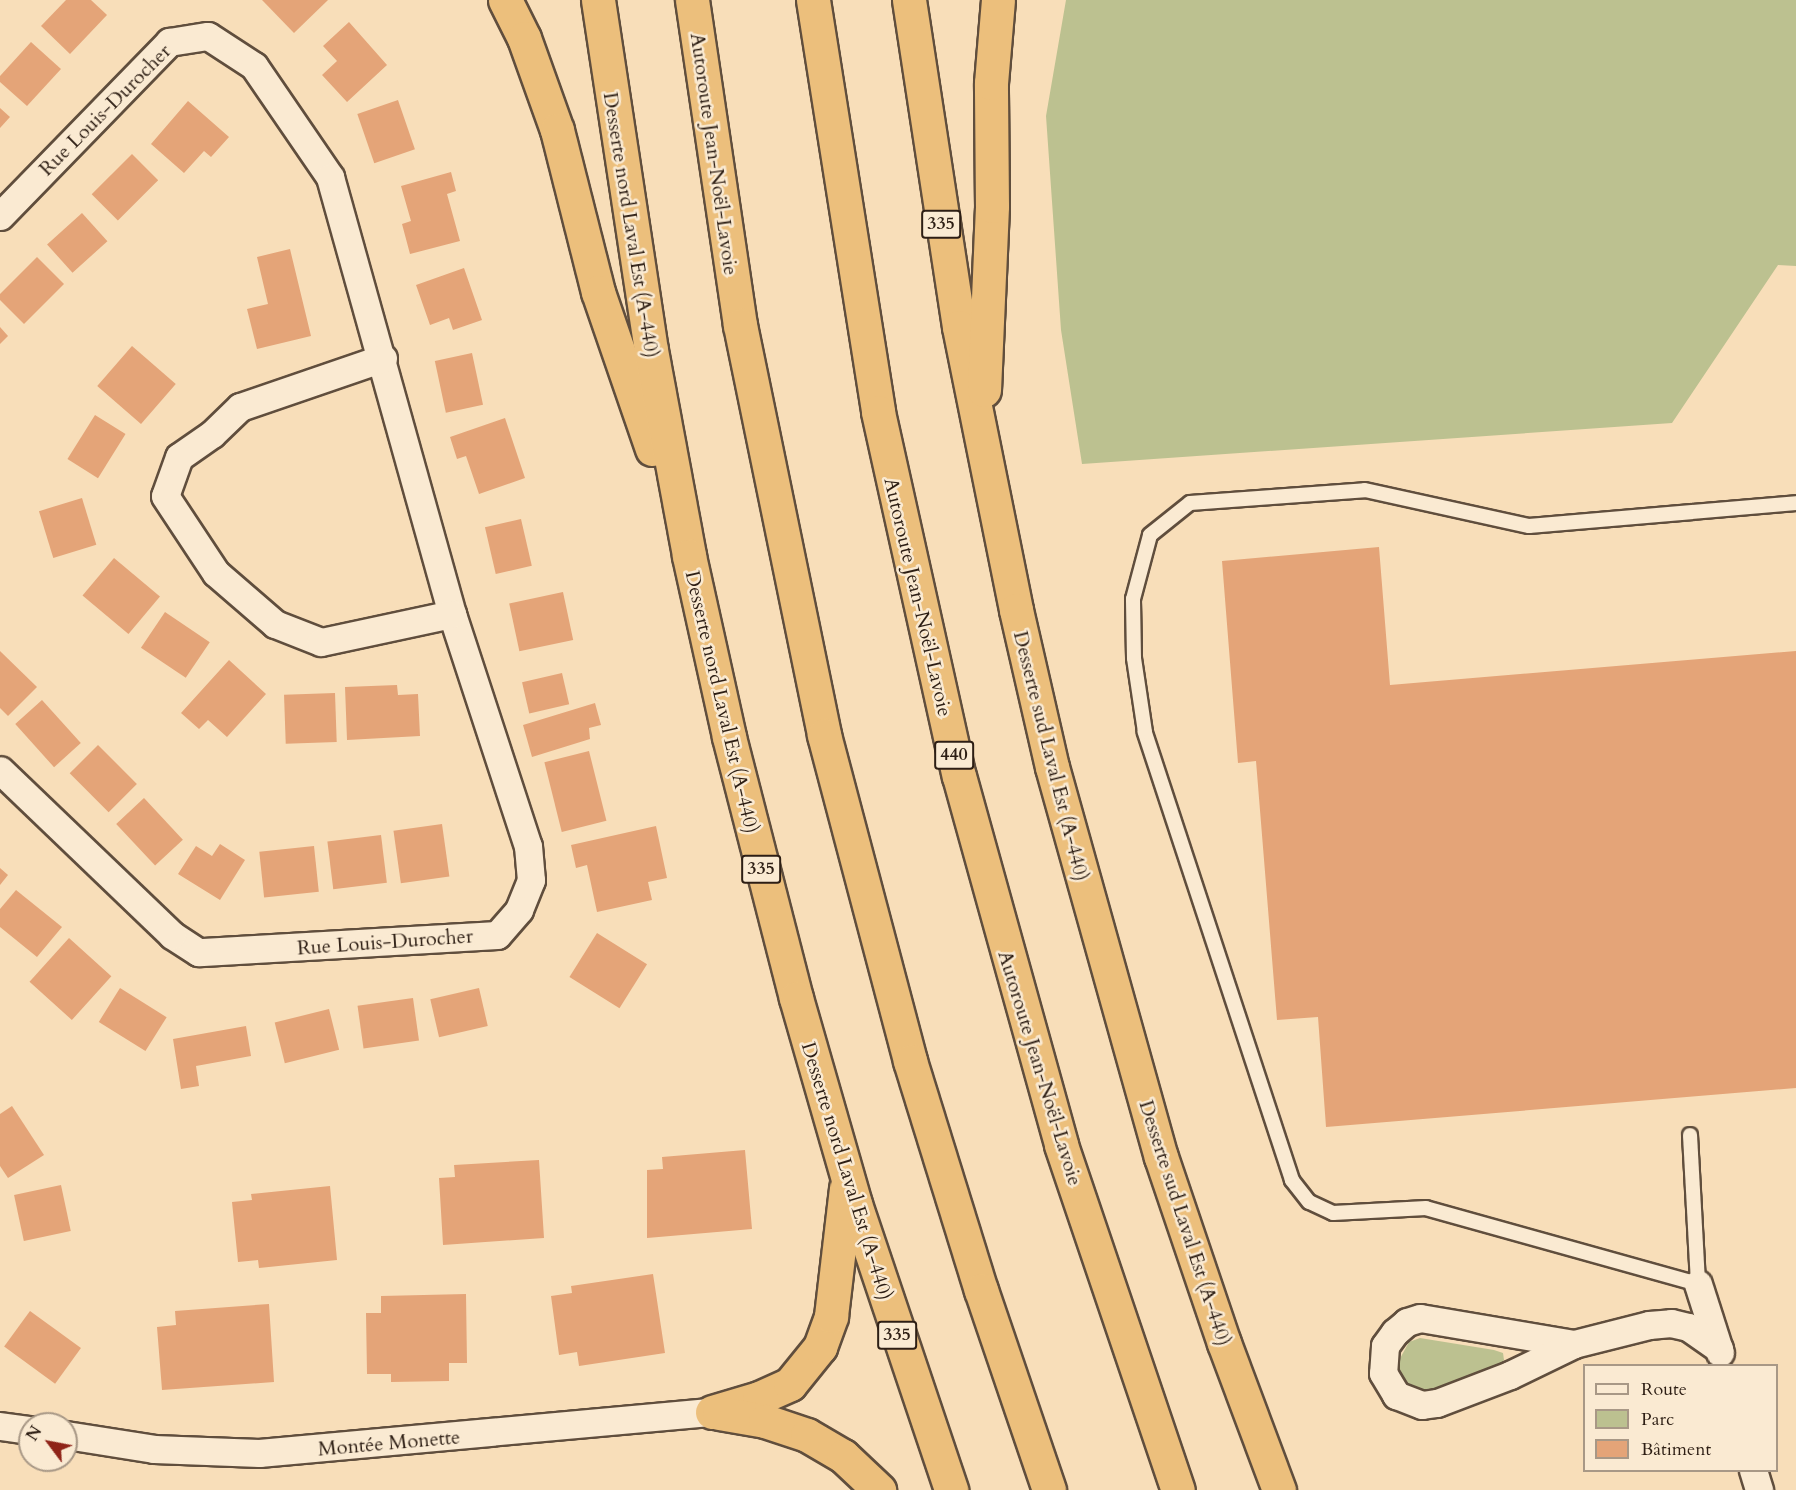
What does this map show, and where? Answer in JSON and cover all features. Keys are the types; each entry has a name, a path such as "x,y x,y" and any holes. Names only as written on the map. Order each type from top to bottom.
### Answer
{"highway":[{"name":"335","path":"505,0 524,38 557,130 598,292 689,556"},
{"name":"Desserte nord Laval Est (A-440)","path":"598,0 640,290 689,556 758,856 848,1178 951,1490"},
{"name":"Autoroute Jean-Noël-Lavoie","path":"692,0 740,325 824,735 910,1061 987,1310 1049,1490"},
{"name":"Autoroute Jean-Noël-Lavoie","path":"813,0 878,412 956,765 1061,1144 1178,1490"},
{"name":"Desserte sud Laval Est (A-440)","path":"909,0 936,190 982,446 1052,767 1112,990 1182,1221 1279,1490"},
{"path":"982,446 992,207 991,73 998,0"},
{"path":"712,1412 759,1398 790,1384 820,1347 831,1316 848,1178"},
{"path":"712,1412 765,1421 807,1435 843,1456 879,1490"}],"street":[{"name":"Rue Louis-Durocher","path":"0,216 169,42 208,36 254,66 330,177 452,614 528,846 531,880 519,910 497,935 198,952 172,935 0,770"},
{"path":"382,358 240,407 212,434 179,457 165,495 216,573 275,624 321,642 452,614"},
{"path":"1698,1284 1721,1357"},
{"path":"1575,1344 1438,1318 1407,1322 1385,1347 1383,1373 1396,1395 1422,1405 1437,1403 1575,1344 1671,1323 1688,1327 1721,1357"},
{"name":"Montée Monette","path":"78,1438 154,1449 259,1453 712,1412"},
{"path":"0,1426 18,1428"},
{"path":"1754,1472 1759,1490"}],"lane":[{"path":"1690,1135 1698,1284 1426,1208 1333,1213 1309,1202 1293,1180 1145,732 1134,658 1133,599 1150,536 1190,503 1365,490 1529,526 1796,503"},
{"path":"1526,1335 1534,1363"}],"green space":[{"path":"1066,0 1796,0 1796,266 1778,265 1672,423 1082,464 1061,330 1046,116"},
{"path":"1420,1338 1494,1350 1503,1353 1504,1360 1500,1365 1424,1393 1405,1386 1397,1364 1409,1342"}],"building":[{"path":"66,0 91,0 107,15 70,54 41,26"},
{"path":"262,0 328,0 294,33"},
{"path":"349,22 387,65 347,102 322,75 337,61 323,46"},
{"path":"31,42 61,69 27,106 0,82 0,76"},
{"path":"398,100 415,149 374,163 357,114"},
{"path":"188,101 229,137 211,157 204,151 184,173 151,144"},
{"path":"0,108 10,117 0,128"},
{"path":"132,154 158,180 118,220 92,194"},
{"path":"451,172 456,191 447,194 460,241 410,254 402,224 411,221 401,186"},
{"path":"82,213 107,241 72,273 47,244"},
{"path":"290,249 311,336 257,349 247,309 268,304 257,257"},
{"path":"37,257 64,284 24,324 0,300 0,294"},
{"path":"464,268 482,320 453,330 449,318 430,325 416,285"},
{"path":"0,327 8,336 0,344"},
{"path":"132,346 176,384 141,424 97,386"},
{"path":"472,353 483,405 446,413 435,361"},
{"path":"95,415 126,434 98,478 67,459"},
{"path":"505,418 525,478 479,494 466,456 457,459 450,437"},
{"path":"82,498 96,545 53,558 39,511"},
{"path":"521,519 532,566 496,574 485,527"},
{"path":"1379,547 1390,685 1796,651 1796,1088 1326,1127 1318,1017 1277,1020 1256,761 1238,763 1222,561"},
{"path":"114,558 160,597 128,634 83,596"},
{"path":"563,592 573,640 519,651 509,603"},
{"path":"165,612 210,642 186,678 141,648"},
{"path":"0,651 37,687 8,716 0,708"},
{"path":"229,660 266,694 227,737 208,720 199,729 181,713"},
{"path":"562,673 569,704 529,713 522,682"},
{"path":"397,685 398,695 418,694 420,736 347,740 345,687"},
{"path":"335,693 337,742 286,744 284,695"},
{"path":"42,700 81,743 54,767 15,724"},
{"path":"595,703 601,725 589,728 590,739 532,757 523,725"},
{"path":"98,745 137,784 109,812 70,773"},
{"path":"589,751 606,821 562,832 544,762"},
{"path":"144,798 183,840 155,866 116,824"},
{"path":"442,824 449,876 401,883 393,831"},
{"path":"656,826 667,878 648,882 652,900 597,912 587,865 576,868 571,845"},
{"path":"381,835 387,883 333,889 327,842"},
{"path":"220,844 245,860 220,900 178,874 196,846 212,856"},
{"path":"314,846 319,892 264,897 259,852"},
{"path":"0,868 8,875 0,885"},
{"path":"16,890 62,927 37,957 0,927 0,909"},
{"path":"597,933 647,964 619,1008 569,977"},
{"path":"69,938 111,976 72,1020 30,982"},
{"path":"120,988 167,1017 145,1051 99,1022"},
{"path":"479,988 488,1026 439,1037 430,999"},
{"path":"413,998 419,1041 364,1048 358,1006"},
{"path":"329,1009 339,1050 285,1063 275,1023"},
{"path":"246,1026 251,1056 196,1066 199,1086 181,1089 173,1039"},
{"path":"12,1106 44,1155 8,1178 0,1166 0,1114"},
{"path":"745,1150 752,1229 647,1238 647,1170 663,1169 662,1157"},
{"path":"539,1160 544,1238 443,1245 439,1178 455,1177 454,1165"},
{"path":"61,1185 71,1231 24,1241 14,1195"},
{"path":"330,1186 337,1260 259,1268 258,1260 238,1262 232,1202 252,1200 251,1194"},
{"path":"653,1274 665,1353 579,1366 577,1352 559,1355 551,1296 572,1293 571,1286"},
{"path":"466,1294 467,1363 449,1363 449,1381 391,1382 391,1374 367,1374 366,1313 381,1313 381,1296"},
{"path":"269,1304 274,1382 162,1390 157,1327 176,1325 175,1311"},
{"path":"30,1311 81,1348 55,1384 4,1347"}]}
